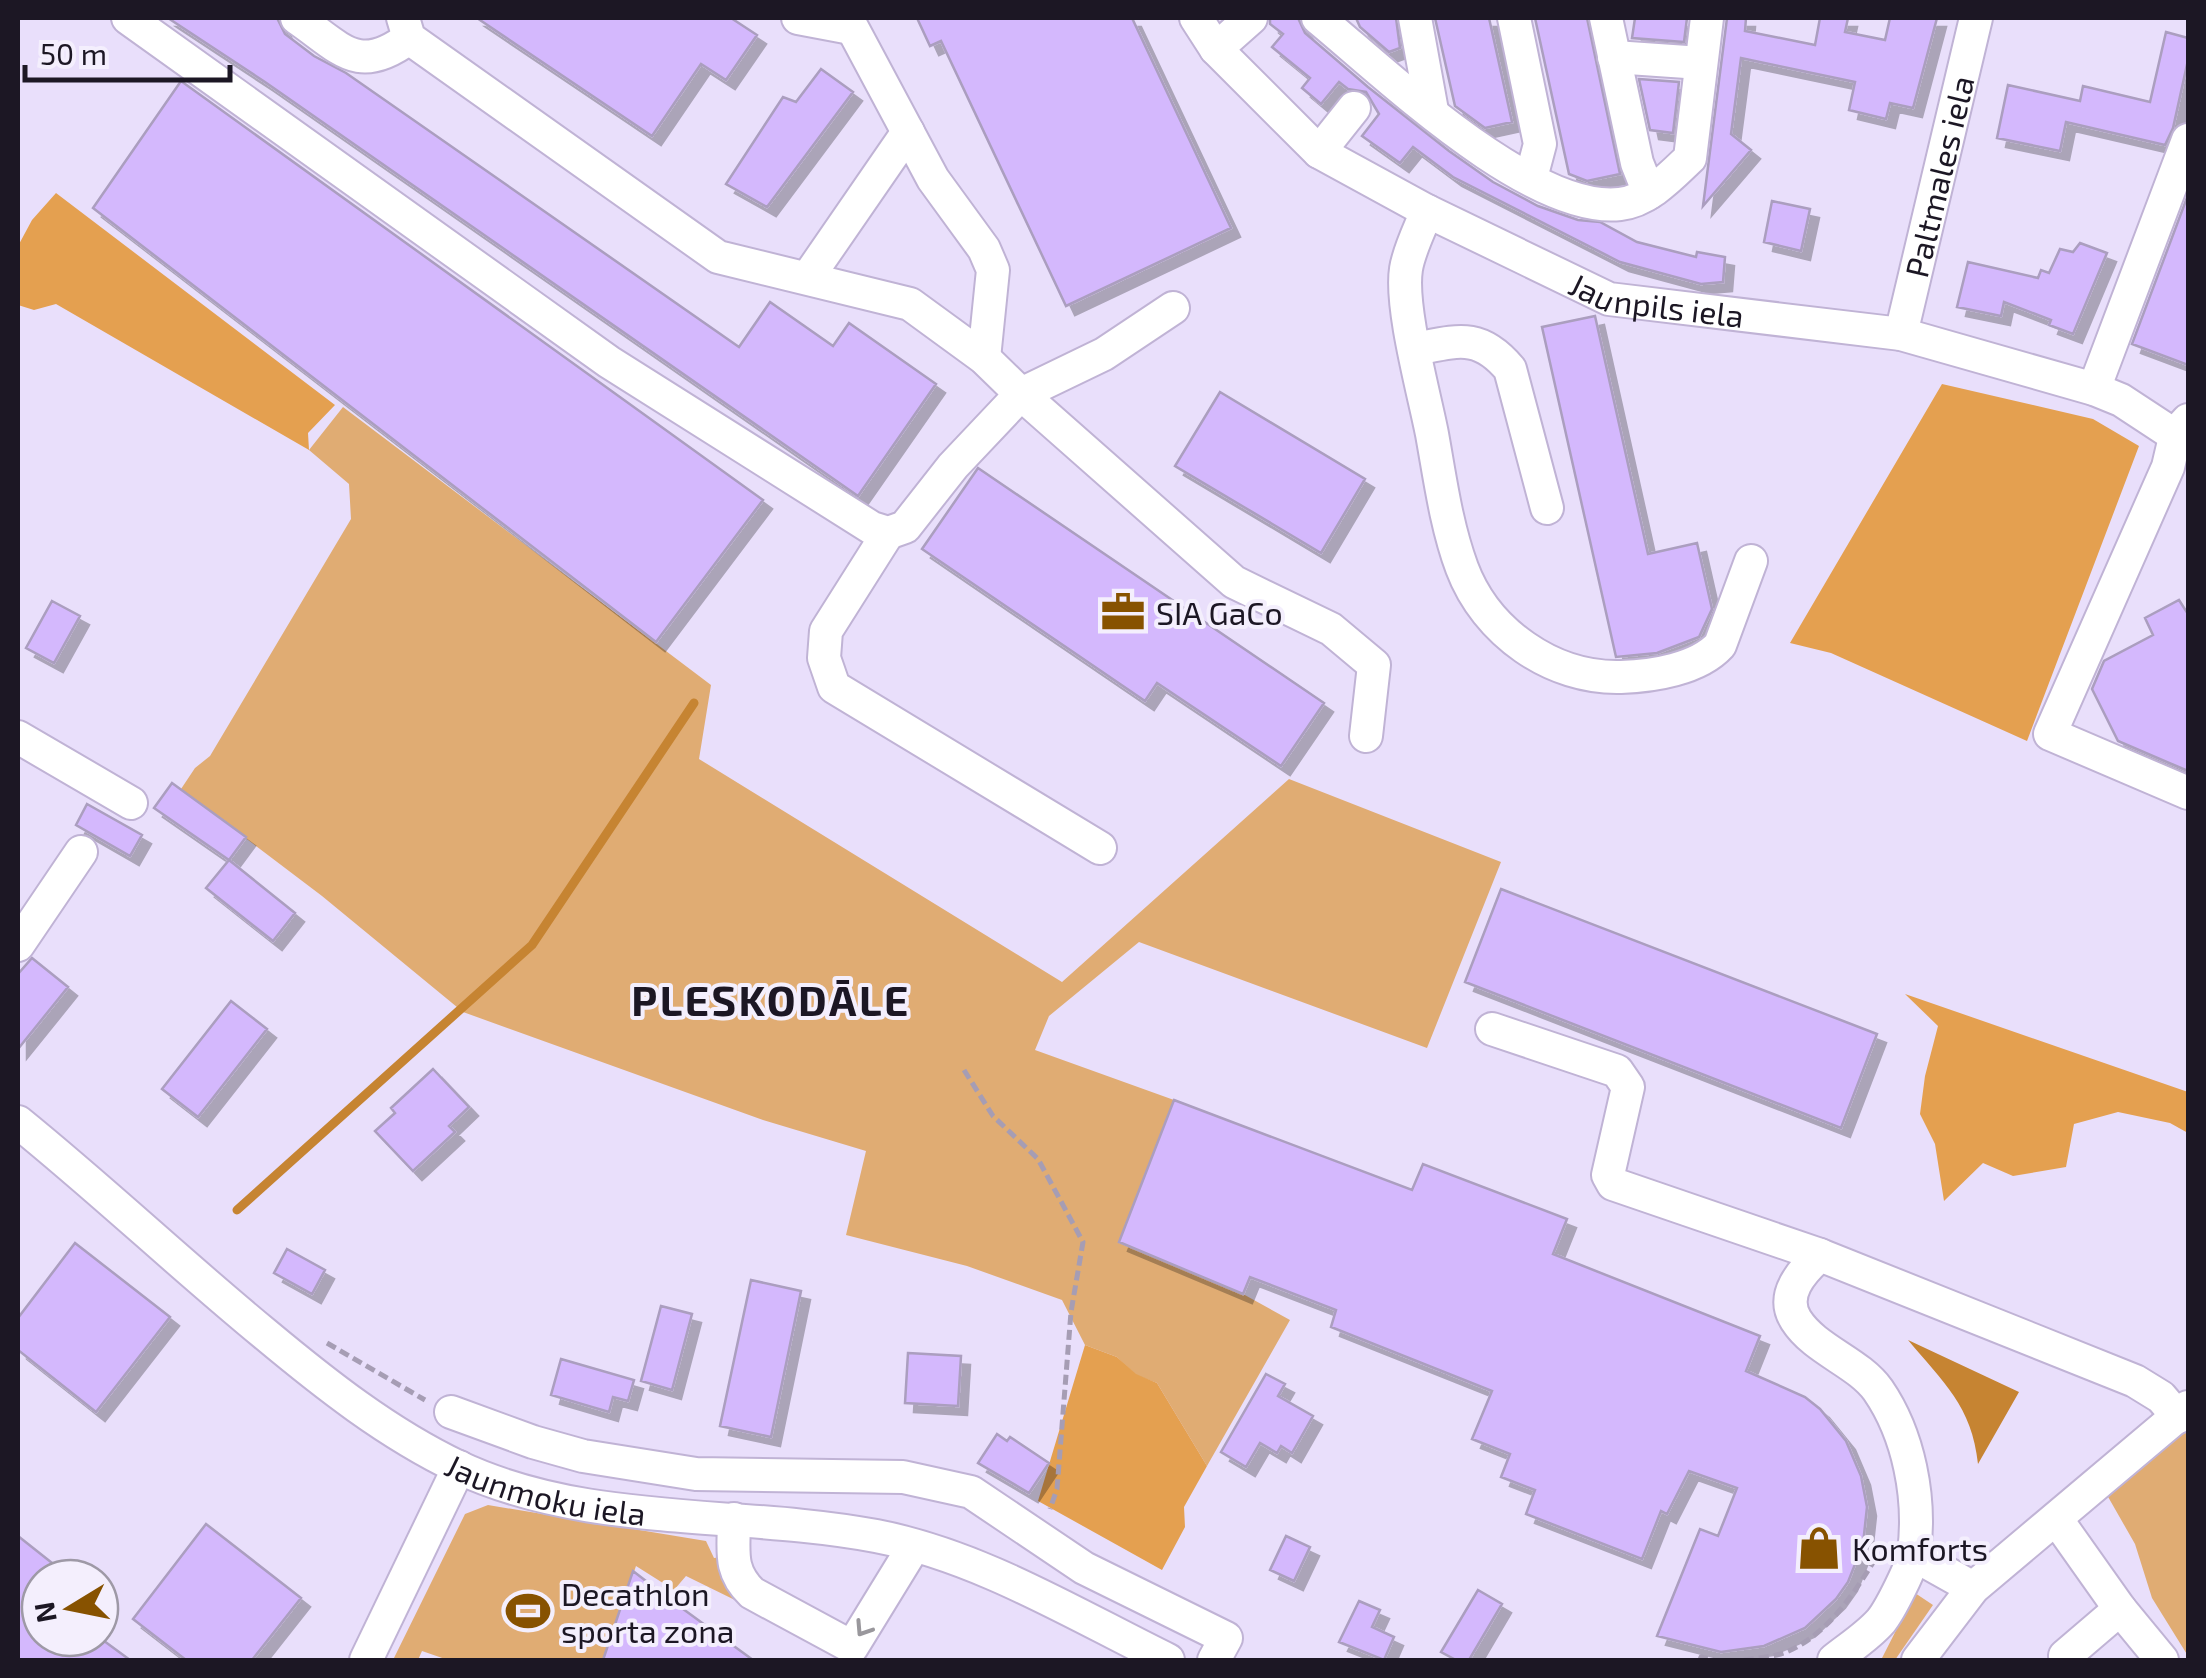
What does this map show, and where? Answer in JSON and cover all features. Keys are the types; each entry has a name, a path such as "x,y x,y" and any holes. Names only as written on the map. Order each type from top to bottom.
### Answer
{"street":[{"path":"131,18 609,362 872,528 888,533 905,527 953,466 1021,394 1104,354 1174,308"},
{"path":"297,18 350,54 369,59 387,54 406,28 718,256 910,304 984,358 1234,582 1332,629 1374,665 1366,736"},
{"path":"798,18 849,22 934,179 984,249 993,270 984,358"},
{"name":"Jaunpils iela","path":"1196,18 1216,48 1319,152 1385,170 1426,211 1609,299 1901,334 2094,388 2184,432"},
{"path":"1216,48 1251,18"},
{"path":"1318,18 1474,146 1561,194 1598,204 1624,204 1649,193 1690,158 1707,18"},
{"path":"1415,18 1432,112"},
{"path":"1514,18 1540,144 1531,178"},
{"path":"1606,18 1636,163 1649,193"},
{"name":"Paltmales iela","path":"1901,334 1976,18"},
{"path":"1614,57 1702,63"},
{"path":"1319,152 1354,108"},
{"path":"808,276 908,132"},
{"path":"2094,388 2188,140"},
{"path":"1426,211 1406,269 1415,348 1450,529 1463,570 1500,627 1530,652 1578,672 1640,676 1688,664 1711,654 1720,644 1752,561"},
{"path":"1415,348 1464,339 1485,346 1510,369 1547,508"},
{"path":"2184,432 2050,734 2188,793"},
{"path":"888,533 826,631 824,658 834,687 1100,848"},
{"path":"18,737 131,803"},
{"path":"19,941 81,852"},
{"path":"1492,1029 1617,1071 1624,1078 1628,1087 1608,1175 1613,1184 1820,1256 2134,1382 2183,1412 1973,1588 1918,1660"},
{"name":"Jaunmoku iela","path":"18,1122 326,1385 393,1431 459,1467 549,1496 637,1512 846,1531 914,1546 984,1569 1168,1660"},
{"path":"1820,1256 1800,1273 1790,1299 1795,1319 1876,1387 1899,1429 1913,1479 1914,1555 1882,1620 1834,1660"},
{"name":"Jaunmoku iela","path":"451,1412 583,1456 696,1474 903,1477 972,1492 1039,1540 1220,1649"},
{"path":"366,1660 459,1467"},
{"path":"692,1516 696,1474"},
{"path":"734,1519 733,1559 738,1580 752,1593 852,1648 914,1546"},
{"path":"2057,1520 2162,1660"},
{"path":"1914,1555 1973,1588"},
{"path":"2065,1656 2120,1609"}],"path":[{"path":"964,1070 993,1116 1038,1160 1083,1242 1071,1312 1057,1489 1039,1540"},
{"path":"327,1343 404,1390 451,1412"},
{"path":"1700,1660 1714,1660"}],"shaded area":[{"path":"56,193 335,405 308,433 309,450 56,304 34,310 18,305 18,246 32,220"},
{"path":"1942,384 2093,419 2139,446 2027,741 1831,653 1790,643"},
{"path":"343,407 711,685 699,759 1062,982 1289,779 1501,862 1427,1048 1139,942 1049,1016 1035,1050 1174,1100 1119,1243 1243,1294 1290,1320 1207,1466 1157,1383 1136,1375 1117,1357 1085,1345 1062,1300 967,1266 846,1235 866,1151 763,1120 463,1012 322,896 181,789 195,768 210,756 351,519 349,484 309,450"},
{"path":"1905,994 2188,1092 2188,1133 2170,1123 2118,1112 2074,1124 2066,1167 2013,1176 1983,1163 1944,1201 1935,1144 1920,1114 1938,1026"},
{"path":"1908,1340 2019,1392 1978,1464 1962,1410"},
{"path":"1085,1345 1117,1357 1136,1374 1157,1383 1207,1466 1184,1507 1185,1527 1162,1570 1038,1501"},
{"path":"2188,1428 2188,1656 2152,1598 2135,1544 2107,1495"},
{"name":"Decathlon sporta zona","path":"488,1505 706,1541 714,1558 721,1557 741,1603 686,1576 674,1590 636,1566 603,1660 448,1660 422,1651 418,1660 393,1660 465,1514"},
{"path":"1915,1593 1933,1605 1895,1660 1881,1660"}],"building":[{"path":"168,18 277,18 285,34 314,56 346,73 739,347 770,302 833,346 849,323 936,384 858,496"},
{"path":"477,18 731,18 757,35 726,80 701,64 652,136"},
{"path":"917,18 1132,18 1231,228 1066,306 941,41 930,46"},
{"path":"1270,18 1298,18 1305,33 1368,87 1493,182 1538,206 1578,220 1600,222 1637,242 1696,257 1697,252 1725,257 1723,282 1701,284 1620,262 1453,177 1413,147 1400,163 1362,136 1379,114 1366,92 1348,89 1339,82 1321,104 1302,88 1310,78 1272,47 1283,34 1270,24"},
{"path":"1356,18 1396,18 1400,48 1389,52 1360,27"},
{"path":"1435,18 1489,18 1512,122 1485,128 1455,106"},
{"path":"1535,18 1587,18 1620,174 1587,181 1569,174"},
{"path":"1635,18 1687,18 1684,42 1632,38"},
{"path":"1727,18 1746,18 1745,31 1815,45 1820,18 1848,18 1845,32 1885,40 1890,18 1937,18 1913,108 1890,103 1886,119 1849,110 1855,82 1741,58 1731,134 1751,150 1703,206"},
{"path":"2166,32 2188,38 2188,60 2173,128 2165,145 2066,122 2060,151 1997,138 2008,85 2080,101 2083,86 2150,102"},
{"path":"821,69 853,92 767,207 726,184 783,97 796,102"},
{"path":"1639,79 1679,82 1673,133 1650,130"},
{"path":"181,81 763,500 656,642 93,208"},
{"path":"2188,195 2188,365 2132,344"},
{"path":"1772,201 1810,209 1801,251 1764,242"},
{"path":"2080,243 2107,253 2073,334 2049,325 2051,320 2004,302 2001,316 1957,307 1968,262 2038,278 2041,270 2049,273 2060,249 2073,252"},
{"path":"1595,316 1648,554 1697,543 1712,609 1699,637 1657,653 1616,657 1542,327"},
{"path":"1220,392 1365,479 1321,553 1175,466"},
{"path":"978,468 1324,703 1281,766 1157,683 1145,701 922,549"},
{"path":"2179,600 2188,614 2188,771 2118,741 2092,689 2104,661 2153,635 2145,618"},
{"path":"52,601 80,616 54,663 26,648"},
{"path":"172,783 246,837 229,860 154,808"},
{"path":"87,804 142,835 130,856 76,825"},
{"path":"229,860 295,913 273,941 206,888"},
{"path":"1501,889 1877,1034 1841,1128 1465,982"},
{"path":"32,958 68,987 18,1049 18,974"},
{"path":"231,1001 267,1029 198,1117 162,1089"},
{"path":"433,1069 469,1107 449,1126 455,1132 413,1171 375,1131 395,1113 391,1108"},
{"path":"1174,1100 1412,1190 1423,1164 1567,1219 1553,1254 1760,1336 1746,1371 1805,1397 1820,1409 1846,1441 1861,1476 1867,1507 1863,1544 1848,1582 1836,1599 1805,1628 1764,1646 1721,1652 1657,1636 1700,1529 1718,1536 1737,1488 1689,1471 1667,1514 1661,1511 1642,1559 1526,1514 1535,1490 1501,1477 1510,1454 1472,1439 1492,1391 1331,1327 1336,1310 1250,1277 1243,1294 1119,1242"},
{"path":"75,1243 170,1317 96,1412 18,1350 18,1318"},
{"path":"287,1249 325,1270 312,1294 274,1273"},
{"path":"751,1280 801,1291 771,1437 720,1426"},
{"path":"661,1306 692,1314 672,1390 641,1381"},
{"path":"908,1353 961,1356 958,1406 905,1403"},
{"path":"561,1359 634,1380 628,1401 613,1397 609,1412 551,1395"},
{"path":"1266,1374 1285,1384 1278,1396 1313,1416 1292,1453 1281,1446 1277,1453 1260,1443 1246,1467 1221,1452"},
{"path":"997,1434 1007,1441 1010,1437 1049,1463 1029,1493 978,1463"},
{"path":"206,1524 301,1598 252,1660 186,1660 133,1619"},
{"path":"18,1536 46,1558 20,1558 20,1658 120,1658 120,1653 130,1660 18,1660"},
{"path":"1286,1536 1310,1547 1294,1581 1270,1570"},
{"path":"633,1571 668,1598 753,1660 603,1660"},
{"path":"1478,1590 1502,1604 1469,1660 1456,1660 1441,1652"},
{"path":"1359,1601 1380,1610 1372,1627 1394,1637 1384,1660 1339,1642"}],"waterway":[{"path":"237,1210 532,945 694,703"}],"place":[{"name":"SIA GaCo","path":"1123,612"},
{"name":"Komforts","path":"1819,1548"},
{"name":"Decathlon sporta zona","path":"528,1611"}],"district":[{"name":"PLESKODĀLE","path":"771,999"}]}
